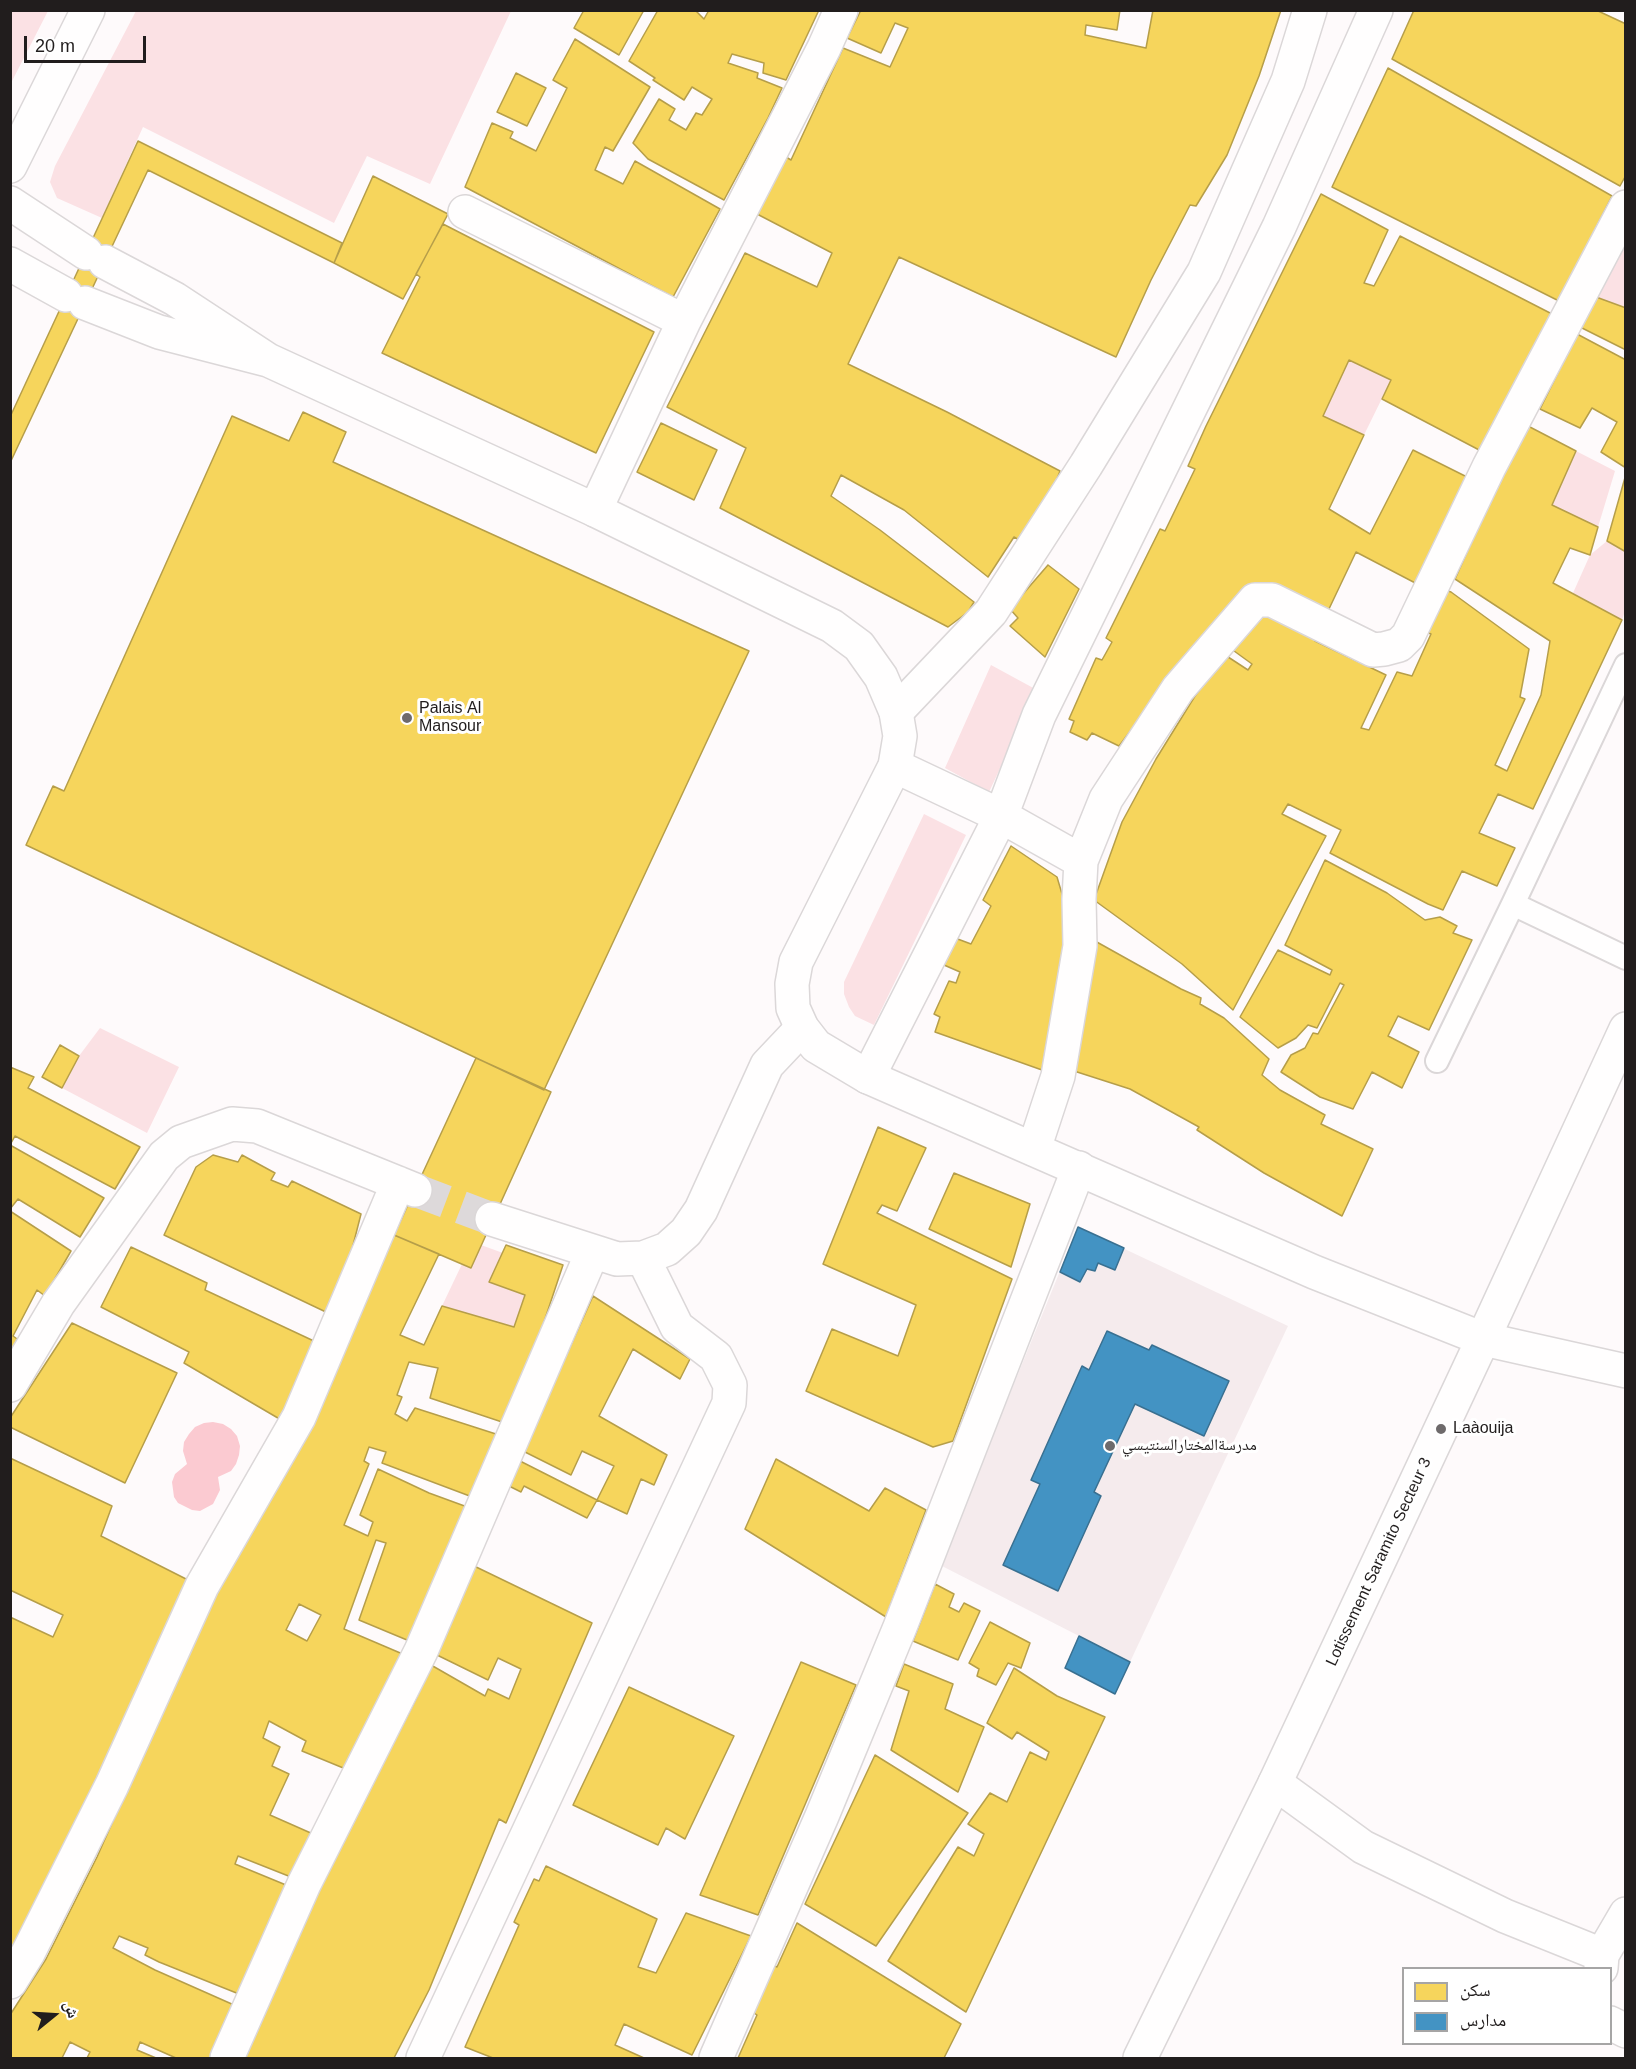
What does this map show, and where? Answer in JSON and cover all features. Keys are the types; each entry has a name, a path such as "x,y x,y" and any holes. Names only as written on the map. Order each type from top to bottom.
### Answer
{"street":[{"path":"10,166 88,10"},
{"path":"595,510 684,321 824,48 841,10"},
{"path":"896,712 991,612 1086,465 1204,272 1288,81 1310,10"},
{"path":"868,1077 1001,816 1039,715 1273,238 1376,10"},
{"path":"10,203 95,258 176,298 268,360 595,510 832,626 859,646 881,676 896,712 900,736 895,766 796,962 792,984 793,1008 802,1028 816,1046 868,1077 1314,1272 1483,1339 1626,1371"},
{"path":"1034,1149 1058,1076 1080,946 1081,861 1106,799 1178,689 1255,600 1272,600 1373,650 1384,650 1399,645 1408,636 1489,467 1626,207"},
{"path":"465,212 684,321"},
{"path":"10,264 76,299 159,332 268,360"},
{"path":"895,766 1001,816 1081,861"},
{"path":"492,1219 592,1253 617,1259 643,1258 667,1249 686,1232 701,1210 767,1065 802,1028"},
{"name":"Lotissement Saramito Secteur 3","path":"1140,2058 1275,1783 1626,1029"},
{"path":"10,1385 58,1304 164,1156 181,1142 232,1124 257,1126 407,1186 299,1417 202,1586 112,1785 28,1953 10,1982"},
{"path":"716,2058 822,1816 891,1648 1079,1168"},
{"path":"227,2058 304,1884 421,1651 592,1253"},
{"path":"433,2056 729,1403 730,1385 716,1357 677,1327 643,1258"},
{"path":"1275,1783 1363,1847 1601,1962 1626,1914"},
{"path":"1612,2024 1626,2031"}],"lane":[{"path":"1437,1061 1619,694 1626,664"},
{"path":"1513,904 1626,958"}],"shaded area":[{"path":"10,11 48,11 11,83"},
{"path":"136,11 511,11 430,184 367,156 334,223 143,127 102,218 57,198 50,182 55,166"},
{"path":"1625,238 1625,308 1596,297"},
{"path":"1349,360 1391,380 1364,435 1323,416"},
{"path":"1576,451 1615,471 1598,527 1552,505"},
{"path":"1607,541 1625,552 1625,611 1622,620 1573,593 1590,555"},
{"path":"991,665 1037,690 989,792 945,768"},
{"path":"924,814 966,835 874,1025 855,1016 844,994 844,982"},
{"path":"100,1028 179,1067 147,1133 62,1088 79,1056"},
{"name":"مدرسةالمختارالسنتيسي","path":"1078,1227 1288,1326 1130,1662 940,1565"},
{"path":"481,1245 503,1253 525,1295 514,1327 442,1306 462,1264"},
{"path":"213,1422 223,1424 237,1436 240,1446 239,1455 231,1471 218,1477 220,1490 213,1504 200,1511 192,1510 178,1503 174,1497 172,1482 175,1474 187,1464 183,1451 184,1442 189,1434 195,1427"}],"building: سكن":[{"path":"584,10 644,10 619,55 574,28"},
{"path":"658,10 695,10 704,19 709,10 819,10 786,80 763,73 764,63 732,54 728,63 758,73 757,78 782,88 724,200 648,159 633,143 659,99 675,109 669,120 686,130 696,113 702,115 712,99 692,87 684,100 629,61"},
{"path":"861,10 1120,10 1117,30 1086,25 1085,35 1146,48 1153,10 1281,10 1259,76 1227,155 1196,206 1190,205 1151,280 1116,357 899,257 848,364 1060,471 1046,508 1021,541 1014,537 988,577 904,510 841,475 831,496 880,530 974,602 968,612 948,627 720,508 746,448 667,407 745,253 817,287 832,253 757,214 786,157 791,160 843,48 890,67 908,28 895,23 881,53 847,38"},
{"path":"1414,10 1596,10 1626,24 1626,175 1620,186 1392,59"},
{"path":"575,39 650,87 613,151 605,147 595,170 623,184 635,161 720,209 673,297 465,187 492,123 513,132 510,138 536,151 567,88 553,80"},
{"path":"1388,68 1612,196 1559,301 1332,187"},
{"path":"516,73 546,88 527,126 497,112"},
{"path":"138,141 342,243 334,263 148,170 10,463 10,417"},
{"path":"373,176 448,214 403,299 334,263"},
{"path":"1321,194 1388,230 1364,283 1374,286 1400,236 1552,314 1483,452 1382,399 1391,380 1349,360 1323,416 1364,435 1329,509 1370,534 1413,450 1471,479 1421,586 1356,552 1328,611 1258,583 1167,683 1119,746 1092,733 1087,740 1070,732 1074,721 1069,719 1096,658 1102,660 1112,642 1106,638 1160,529 1165,531 1195,469 1188,466 1206,426"},
{"path":"443,224 654,332 596,453 382,353 420,277 416,274"},
{"path":"1596,297 1626,308 1626,350 1580,327"},
{"path":"1577,334 1626,360 1626,468 1601,452 1617,422 1592,408 1580,428 1540,409"},
{"name":"Palais Al Mansour","path":"303,412 346,432 333,462 749,651 544,1090 26,845 53,786 64,791 232,416 289,441"},
{"path":"661,423 717,450 694,500 637,472"},
{"path":"1528,426 1576,451 1552,505 1598,527 1590,555 1570,548 1553,583 1622,620 1533,809 1498,794 1479,833 1515,848 1497,886 1462,871 1443,910 1330,853 1341,830 1288,804 1282,814 1326,836 1233,1010 1182,964 1094,900 1122,822 1156,759 1195,696 1225,655 1248,670 1252,664 1230,648 1259,611 1318,633 1315,641 1386,675 1361,728 1369,730 1397,672 1412,676 1431,634 1426,632 1442,589 1451,592 1529,649 1520,697 1525,699 1495,765 1507,771 1541,695 1550,641 1455,579 1487,507"},
{"path":"1626,474 1626,552 1607,541"},
{"path":"1048,565 1079,589 1045,657 1010,626 1018,618 1010,609"},
{"path":"1011,846 1057,877 1065,904 1066,933 1042,1070 935,1032 940,1017 934,1014 949,981 956,983 960,972 944,965 955,938 971,944 991,906 983,900"},
{"path":"1325,860 1387,893 1425,920 1440,917 1457,926 1453,933 1472,940 1429,1030 1398,1016 1388,1036 1419,1052 1402,1088 1372,1072 1353,1109 1320,1097 1281,1072 1291,1055 1305,1048 1313,1033 1318,1034 1344,985 1340,983 1317,1028 1308,1025 1296,1038 1278,1048 1240,1017 1278,950 1330,975 1332,970 1285,945"},
{"path":"1095,941 1201,998 1200,1004 1224,1018 1269,1059 1262,1075 1280,1090 1325,1115 1321,1124 1373,1149 1342,1216 1264,1173 1197,1130 1199,1127 1130,1089 1074,1071"},
{"path":"60,1045 79,1056 62,1088 42,1077"},
{"path":"476,1058 551,1092 471,1268 394,1235"},
{"path":"10,1067 34,1077 28,1088 140,1147 115,1189 15,1136 10,1145"},
{"path":"878,1127 926,1148 897,1211 882,1205 877,1213 1012,1279 953,1441 933,1447 806,1391 832,1329 898,1356 916,1305 823,1264"},
{"path":"10,1145 104,1198 80,1237 18,1199 10,1209"},
{"path":"213,1155 238,1162 242,1155 275,1173 271,1180 288,1187 292,1181 361,1214 347,1269 328,1313 164,1235 196,1167"},
{"path":"954,1173 1030,1204 1011,1267 929,1229"},
{"path":"10,1211 71,1251 45,1296 37,1290 13,1336 20,1341 10,1357"},
{"path":"394,1235 439,1254 400,1335 424,1345 442,1306 514,1327 525,1295 489,1282 506,1245 563,1265 536,1346 505,1423 430,1398 438,1368 409,1362 397,1395 402,1397 395,1414 407,1421 415,1408 499,1435 475,1498 382,1463 386,1452 369,1447 364,1461 369,1464 344,1525 368,1536 373,1522 360,1515 378,1469 429,1493 470,1508 419,1645 359,1620 386,1543 376,1540 344,1629 412,1658 353,1772 302,1751 306,1741 269,1721 263,1738 280,1747 272,1766 289,1774 270,1815 313,1834 291,1877 238,1856 235,1864 286,1885 239,1994 159,1962 145,1955 148,1948 119,1936 113,1948 155,1970 234,2005 216,2058 176,2058 140,2042 137,2050 156,2058 87,2058 90,2052 70,2042 62,2058 10,2058 10,2015 46,1959 97,1857 213,1595","holes":["299,1604 321,1615 307,1641 286,1630"]},
{"path":"131,1247 207,1283 205,1290 316,1342 283,1421 184,1363 189,1352 101,1307"},
{"path":"593,1296 690,1359 680,1379 633,1349 599,1416 667,1455 654,1485 641,1479 627,1514 597,1500 614,1466 582,1451 571,1475 523,1451"},
{"path":"72,1323 177,1373 125,1483 10,1427 10,1418"},
{"path":"10,1458 112,1506 101,1536 190,1581 10,1964 10,1617 53,1637 63,1615 10,1590"},
{"path":"776,1459 869,1511 885,1488 926,1510 886,1617 745,1529"},
{"path":"518,1460 597,1500 587,1518 524,1486 521,1492 505,1484"},
{"path":"472,1565 592,1623 506,1823 499,1819 429,1990 394,2058 244,2058 273,1976 416,1699 431,1665 485,1696 488,1689 509,1699 521,1669 498,1658 488,1680 437,1655"},
{"path":"935,1584 954,1594 949,1607 959,1612 964,1603 980,1611 958,1660 913,1641"},
{"path":"990,1622 1030,1643 1021,1668 1008,1663 996,1685 977,1676 979,1669 969,1663"},
{"path":"801,1662 856,1685 758,1915 700,1895"},
{"path":"904,1664 953,1684 945,1709 984,1727 958,1792 891,1750 909,1691 896,1686"},
{"path":"1014,1668 1057,1696 1105,1717 966,2012 888,1961 958,1847 974,1856 984,1834 968,1824 990,1793 1007,1802 1030,1752 1046,1760 1049,1752 1017,1732 1012,1739 987,1723"},
{"path":"629,1687 734,1736 685,1839 666,1828 658,1845 573,1805"},
{"path":"875,1755 968,1813 876,1946 805,1904"},
{"path":"546,1866 657,1919 638,1967 656,1973 686,1913 751,1936 692,2055 624,2024 615,2045 644,2058 493,2058 465,2047 519,1925 514,1922 534,1879 539,1881"},
{"path":"797,1923 961,2024 944,2058 738,2058 757,2015 754,2013 773,1965 777,1967"}],"building: مدارس":[{"path":"1078,1227 1124,1248 1115,1270 1098,1263 1095,1271 1087,1269 1080,1282 1060,1272"},
{"path":"1107,1331 1149,1350 1152,1345 1229,1381 1204,1436 1135,1404 1094,1492 1101,1496 1058,1591 1003,1565 1040,1484 1031,1480 1082,1366 1089,1370"},
{"path":"1079,1636 1130,1662 1115,1694 1065,1668"}],"tunnel":[{"path":"415,1190 492,1219"}],"place":[{"name":"Palais Al Mansour","path":"407,718"},
{"name":"Laàouija","path":"1441,1429"},
{"name":"مدرسةالمختارالسنتيسي","path":"1110,1446"}]}
